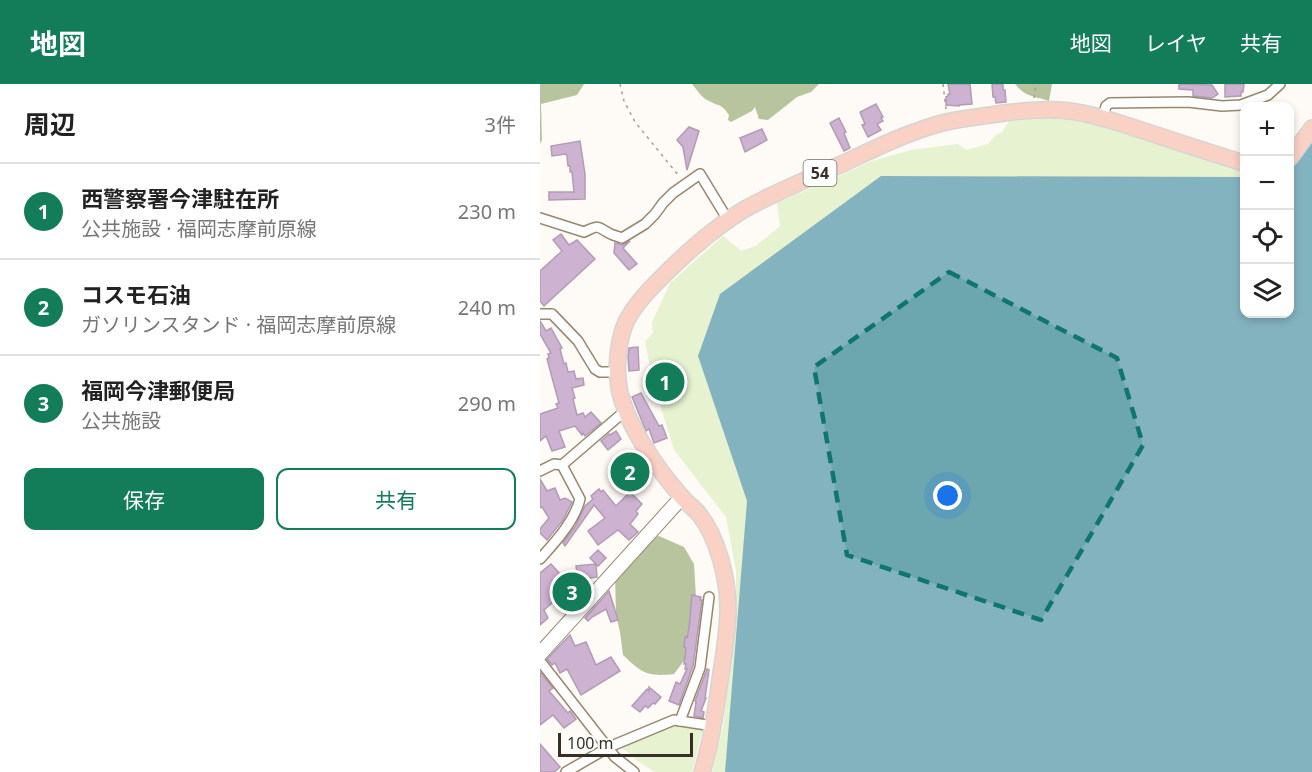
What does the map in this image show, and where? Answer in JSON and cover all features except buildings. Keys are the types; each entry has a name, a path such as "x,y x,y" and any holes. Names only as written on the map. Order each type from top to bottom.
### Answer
{"main road":[{"name":"54","path":"702,772 713,726 723,661 728,608 726,583 722,562 700,515 682,497 651,456 635,430 620,393 617,372 624,325 643,296 704,238 728,220 761,201 915,131 947,122 1022,111 1056,110 1103,117 1240,161"},
{"path":"1291,156 1312,128"}],"street":[{"path":"1103,117 1106,106 1110,103 1188,102 1222,106 1241,105 1268,94 1280,84"},
{"path":"540,218 584,232 602,227 607,232 622,238 645,224 673,193 700,174 728,220"},
{"path":"540,314 552,314 578,341 596,369 607,373 617,372"},
{"path":"540,471 554,464 562,465 626,411"},
{"path":"541,554 577,511 580,499 562,465"},
{"path":"540,654 682,497"},
{"path":"680,721 700,668 710,597"},
{"path":"540,661 615,757 634,772"},
{"path":"566,772 609,747 674,720 713,726"}],"path":[{"path":"620,84 624,101 635,122 686,184"},
{"path":"943,84 947,122"}],"highlighted area":[{"path":"949,272 1117,358 1143,445 1041,620 847,555 814,367"}],"green space":[{"path":"540,84 584,84 577,95 541,104 542,140 540,144"},
{"path":"692,84 819,84 811,92 797,97 768,120 759,119 755,107 752,111 731,122 724,109 704,98"},
{"path":"1015,84 1052,84 1049,101 1027,94"},
{"path":"1057,118 1105,126 1240,170 1240,239 837,772 712,772 723,726 736,616 736,570 726,517 674,450 653,382 645,341 653,333 652,322 670,283 723,236 741,251 756,246 780,226 777,203 872,161 911,150 958,144 966,150 988,144 1002,132 1009,121"},
{"path":"659,536 684,547 694,564 696,597 686,658 674,674 665,675 646,672 623,655 616,615 615,574 648,539"},
{"path":"675,724 703,729 692,772 655,772 619,745"}],"water":[{"path":"1312,139 1312,772 725,772 747,501 698,356 720,294 881,176 1240,177 1240,318 1294,318 1294,163"}],"place":[{"name":"西警察署今津駐在所","path":"665,382"},
{"name":"コスモ石油","path":"630,472"},
{"name":"福岡今津郵便局","path":"572,592"}]}
